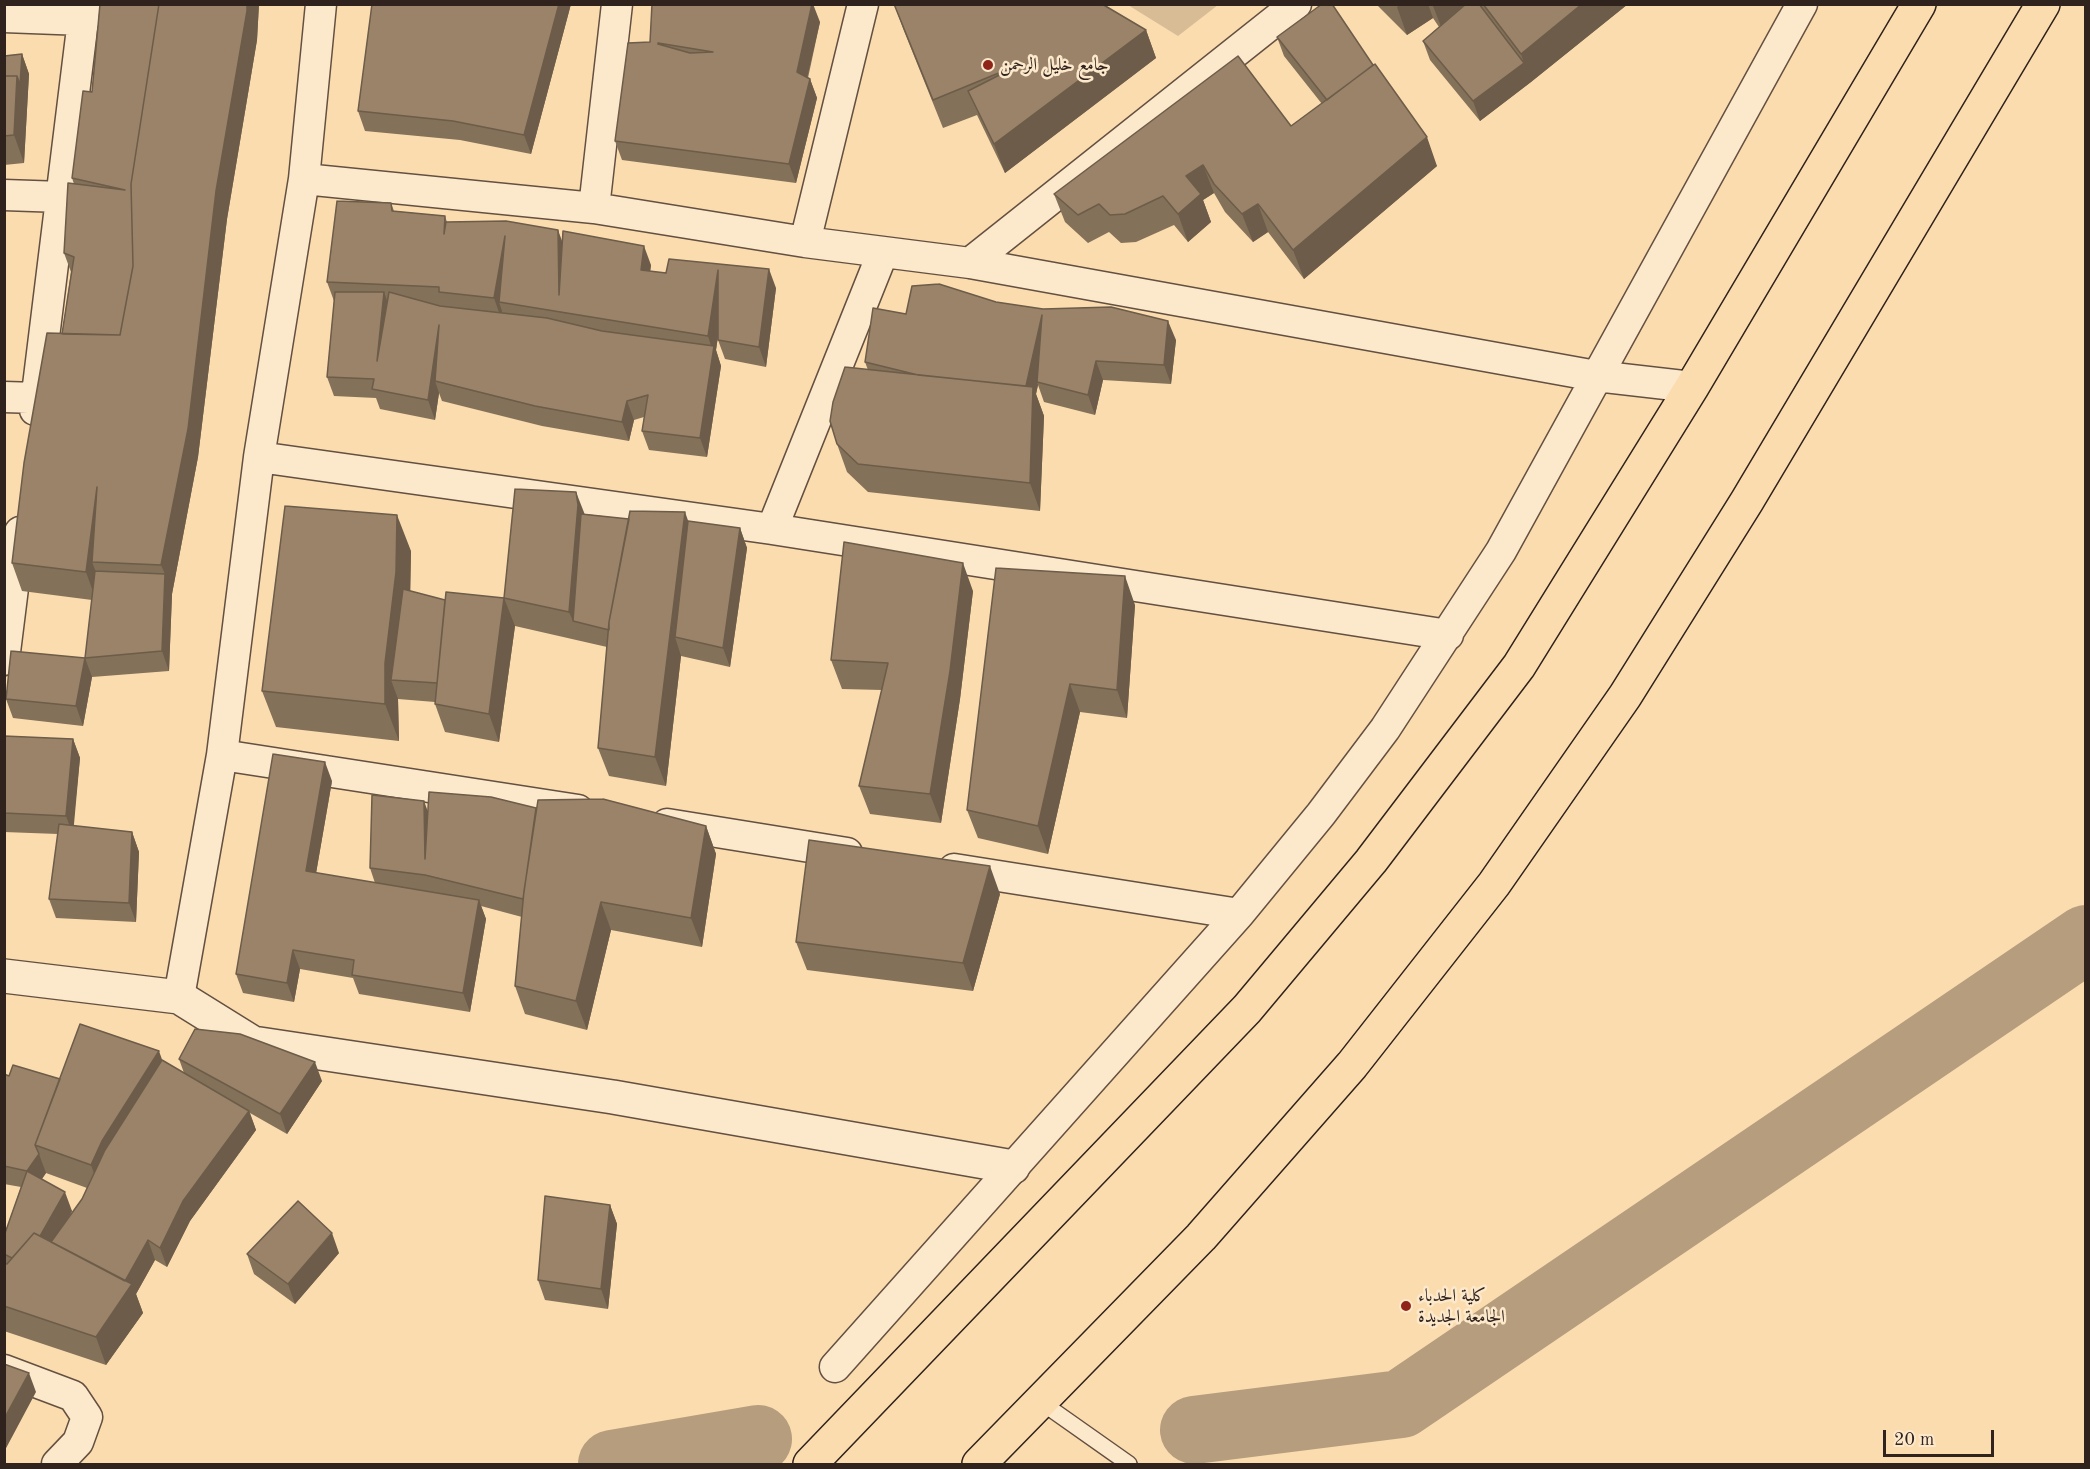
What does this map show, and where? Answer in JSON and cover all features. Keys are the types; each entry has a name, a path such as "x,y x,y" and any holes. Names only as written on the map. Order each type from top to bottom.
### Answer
{"main road":[{"path":"810,1464 1247,1010 1371,861 1519,666 1692,387 1919,4"},
{"path":"979,1464 1201,1237 1337,1082 1494,884 1625,696 1711,560 2043,4"}],"street":[{"path":"179,997 222,755 259,457 304,179 321,4"},
{"path":"594,208 616,4"},
{"path":"805,242 863,4"},
{"path":"970,263 1296,4"},
{"path":"836,1367 1239,914 1322,814 1385,729 1501,551 1802,4"},
{"path":"4,17 85,12 32,434"},
{"path":"304,179 594,208 805,242 970,263 1596,376 1692,387"},
{"path":"4,195 62,197"},
{"path":"772,529 883,252"},
{"path":"4,397 37,398"},
{"path":"259,457 772,529 1448,635"},
{"path":"4,660 10,574 24,504"},
{"path":"222,755 600,814"},
{"path":"636,820 872,856"},
{"path":"932,866 1239,914"},
{"path":"4,976 179,997 252,1043 613,1097 1013,1167"},
{"path":"4,1370 73,1396 87,1417 78,1442 57,1464"}],"lane":[{"path":"1041,1402 1129,1464"}],"shaded area":[{"path":"1128,5 1218,5 1178,36"}],"building":[{"path":"100,4 159,4 131,184 133,266 120,335 62,334 74,257 64,253 68,183 125,190 72,178 83,91 92,92"},
{"path":"159,4 247,4 216,191 188,429 161,565 92,562 97,487 86,572 12,563 24,463 47,333 120,335 133,266 131,184"},
{"path":"372,4 559,4 524,135 453,121 358,111"},
{"path":"652,4 812,4 797,72 810,79 789,164 615,141 628,43 650,42","holes":["658,43 713,52 690,53"]},
{"path":"894,4 1102,4 1146,30 994,144 968,91 1023,63 933,100"},
{"path":"1322,4 1332,4 1373,65 1327,100 1277,37"},
{"path":"1466,4 1479,4 1524,63 1473,101 1423,41"},
{"path":"1483,4 1582,4 1521,54"},
{"path":"22,54 20,85 17,76 4,76 4,56"},
{"path":"1238,56 1291,126 1375,64 1427,137 1293,250 1258,204 1242,214 1214,184 1203,165 1186,176 1201,194 1178,214 1163,196 1125,214 1110,215 1099,204 1078,215 1054,194"},
{"path":"4,76 17,76 14,135 4,136"},
{"path":"337,201 391,203 392,211 445,216 444,234 446,222 506,221 558,230 559,295 563,231 644,246 641,270 666,273 669,259 769,269 759,347 718,340 718,270 708,336 499,302 505,236 494,298 439,292 439,287 327,282"},
{"path":"939,284 996,302 1043,309 1111,307 1168,321 1164,365 1096,361 1088,395 1037,382 1042,315 1026,386 918,375 865,362 873,308 906,314 912,286"},
{"path":"335,292 384,292 377,361 389,292 440,306 547,318 602,331 714,346 700,438 642,431 648,395 627,401 622,422 535,406 435,381 439,325 428,400 372,389 374,379 327,377"},
{"path":"845,367 1033,387 1030,483 858,464 837,444 830,421 833,402"},
{"path":"515,489 576,492 578,505 569,612 504,598"},
{"path":"285,506 397,515 396,572 385,663 385,704 262,691"},
{"path":"630,511 685,512 655,757 598,748 609,622"},
{"path":"581,514 629,519 609,630 573,621"},
{"path":"688,521 740,528 723,648 675,637"},
{"path":"844,542 963,563 950,671 930,794 859,786 888,663 831,660"},
{"path":"996,568 1125,576 1117,690 1070,684 1038,826 967,810"},
{"path":"95,571 165,574 162,651 85,658"},
{"path":"403,589 445,600 437,683 391,680"},
{"path":"446,592 504,598 489,714 435,704"},
{"path":"11,651 85,658 76,706 6,699"},
{"path":"4,736 73,739 66,816 4,813"},
{"path":"273,754 325,762 306,871 479,900 463,993 352,975 354,960 293,950 287,983 236,974"},
{"path":"429,792 491,797 536,808 523,899 425,875 370,868 372,795 424,801 425,859"},
{"path":"603,799 706,826 691,918 601,902 576,1001 515,986 524,891 538,800"},
{"path":"59,824 132,832 129,903 49,899"},
{"path":"809,840 990,866 963,963 796,942"},
{"path":"80,1024 159,1051 102,1141 91,1165 35,1145"},
{"path":"195,1029 240,1034 315,1062 280,1114 179,1059"},
{"path":"162,1060 249,1111 183,1201 160,1248 148,1240 125,1281 51,1242 82,1199 105,1150"},
{"path":"13,1065 60,1079 35,1145 39,1154 27,1171 4,1166 4,1074 9,1076"},
{"path":"27,1171 65,1192 40,1236 34,1233 12,1258 4,1254 4,1236"},
{"path":"545,1196 610,1205 601,1289 538,1280"},
{"path":"298,1201 332,1233 288,1284 247,1254"},
{"path":"34,1233 132,1284 96,1337 4,1306 4,1263 7,1264"},
{"path":"4,1364 29,1373 4,1419"}],"waterway":[{"path":"1194,1430 1401,1404 2086,939"},
{"path":"2080,943 2086,962"},
{"path":"612,1464 758,1439"}],"place":[{"name":"جامع خليل الرحمن","path":"988,65"},
{"name":"كلية الحدباء الجامعة الجديدة","path":"1406,1306"}]}
